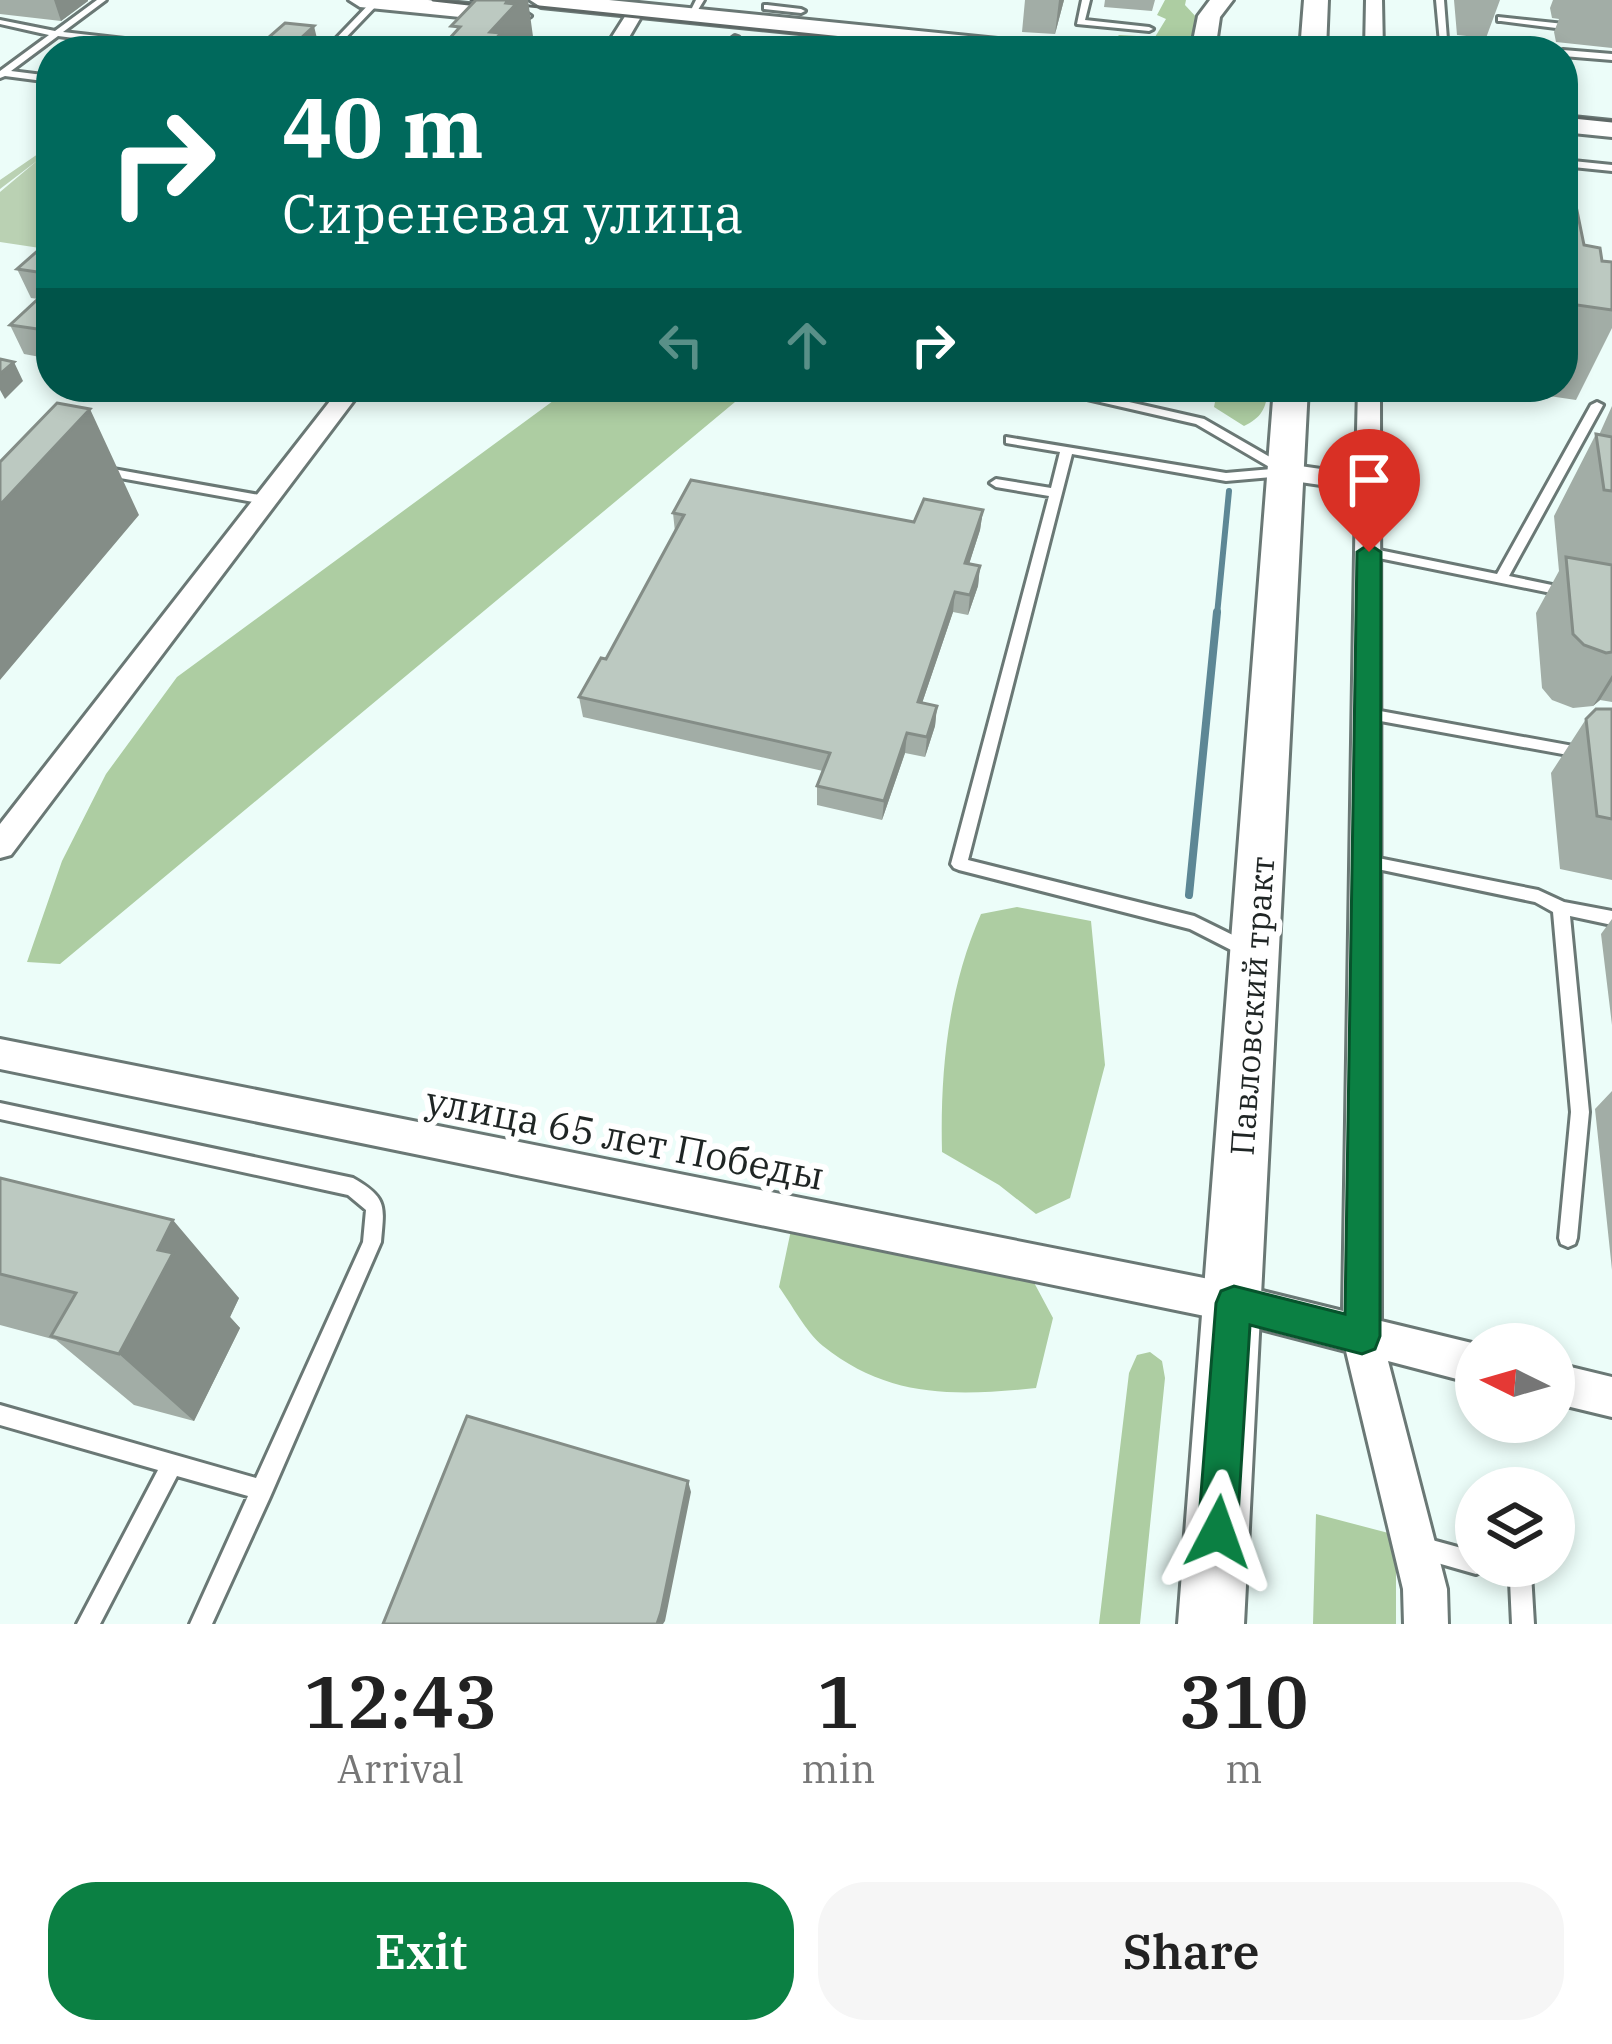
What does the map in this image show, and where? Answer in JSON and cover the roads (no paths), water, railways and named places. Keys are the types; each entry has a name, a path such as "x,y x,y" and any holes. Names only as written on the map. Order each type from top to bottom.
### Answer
{"main road":[{"path":"541,0 637,13 712,36"},
{"path":"1314,36 1316,0"},
{"path":"368,1 637,13 695,8 765,10 825,36"},
{"path":"1207,36 1214,5"},
{"path":"1578,105 1612,108"},
{"path":"1578,126 1612,129"},
{"name":"Павловский тракт","path":"1211,1624 1292,402"}],"street":[{"path":"1374,0 1374,36"},
{"path":"0,846 341,402"},
{"path":"1369,402 1362,1336 1425,1589 1426,1624"},
{"path":"1286,472 1369,484"},
{"name":"улица 65 лет Победы","path":"0,1054 1234,1303 1455,1359"},
{"path":"1575,1388 1612,1397"}],"lane":[{"path":"53,36 102,0"},
{"path":"1086,0 1080,22 1149,29"},
{"path":"1440,0 1443,36"},
{"path":"340,36 368,1"},
{"path":"765,10 801,11"},
{"path":"1501,19 1612,32"},
{"path":"2,24 73,36"},
{"path":"2,74 36,49"},
{"path":"1578,54 1612,57"},
{"path":"2,74 36,77"},
{"path":"1578,165 1612,168"},
{"path":"1115,402 1200,421 1286,472"},
{"path":"1501,578 1597,405"},
{"path":"1010,440 1226,476 1286,472"},
{"path":"1067,451 959,864 1194,923 1256,955"},
{"path":"88,483 99,471 265,500"},
{"path":"996,483 1056,493"},
{"path":"1369,552 1573,593"},
{"path":"1369,714 1612,758"},
{"path":"1368,862 1538,896 1562,908 1612,918"},
{"path":"1562,908 1580,1112 1568,1238"},
{"path":"0,1111 353,1186 375,1207 372,1242 201,1624"},
{"path":"0,1414 262,1490"},
{"path":"88,1624 172,1464"},
{"path":"1414,1547 1455,1557"},
{"path":"1521,1587 1523,1624"}],"waterway":[{"path":"1217,615 1229,491"},
{"path":"1189,895 1217,612"}],"tram line":[{"path":"433,0 487,6"},
{"path":"471,0 823,36"},
{"path":"1578,118 1612,121"}]}
